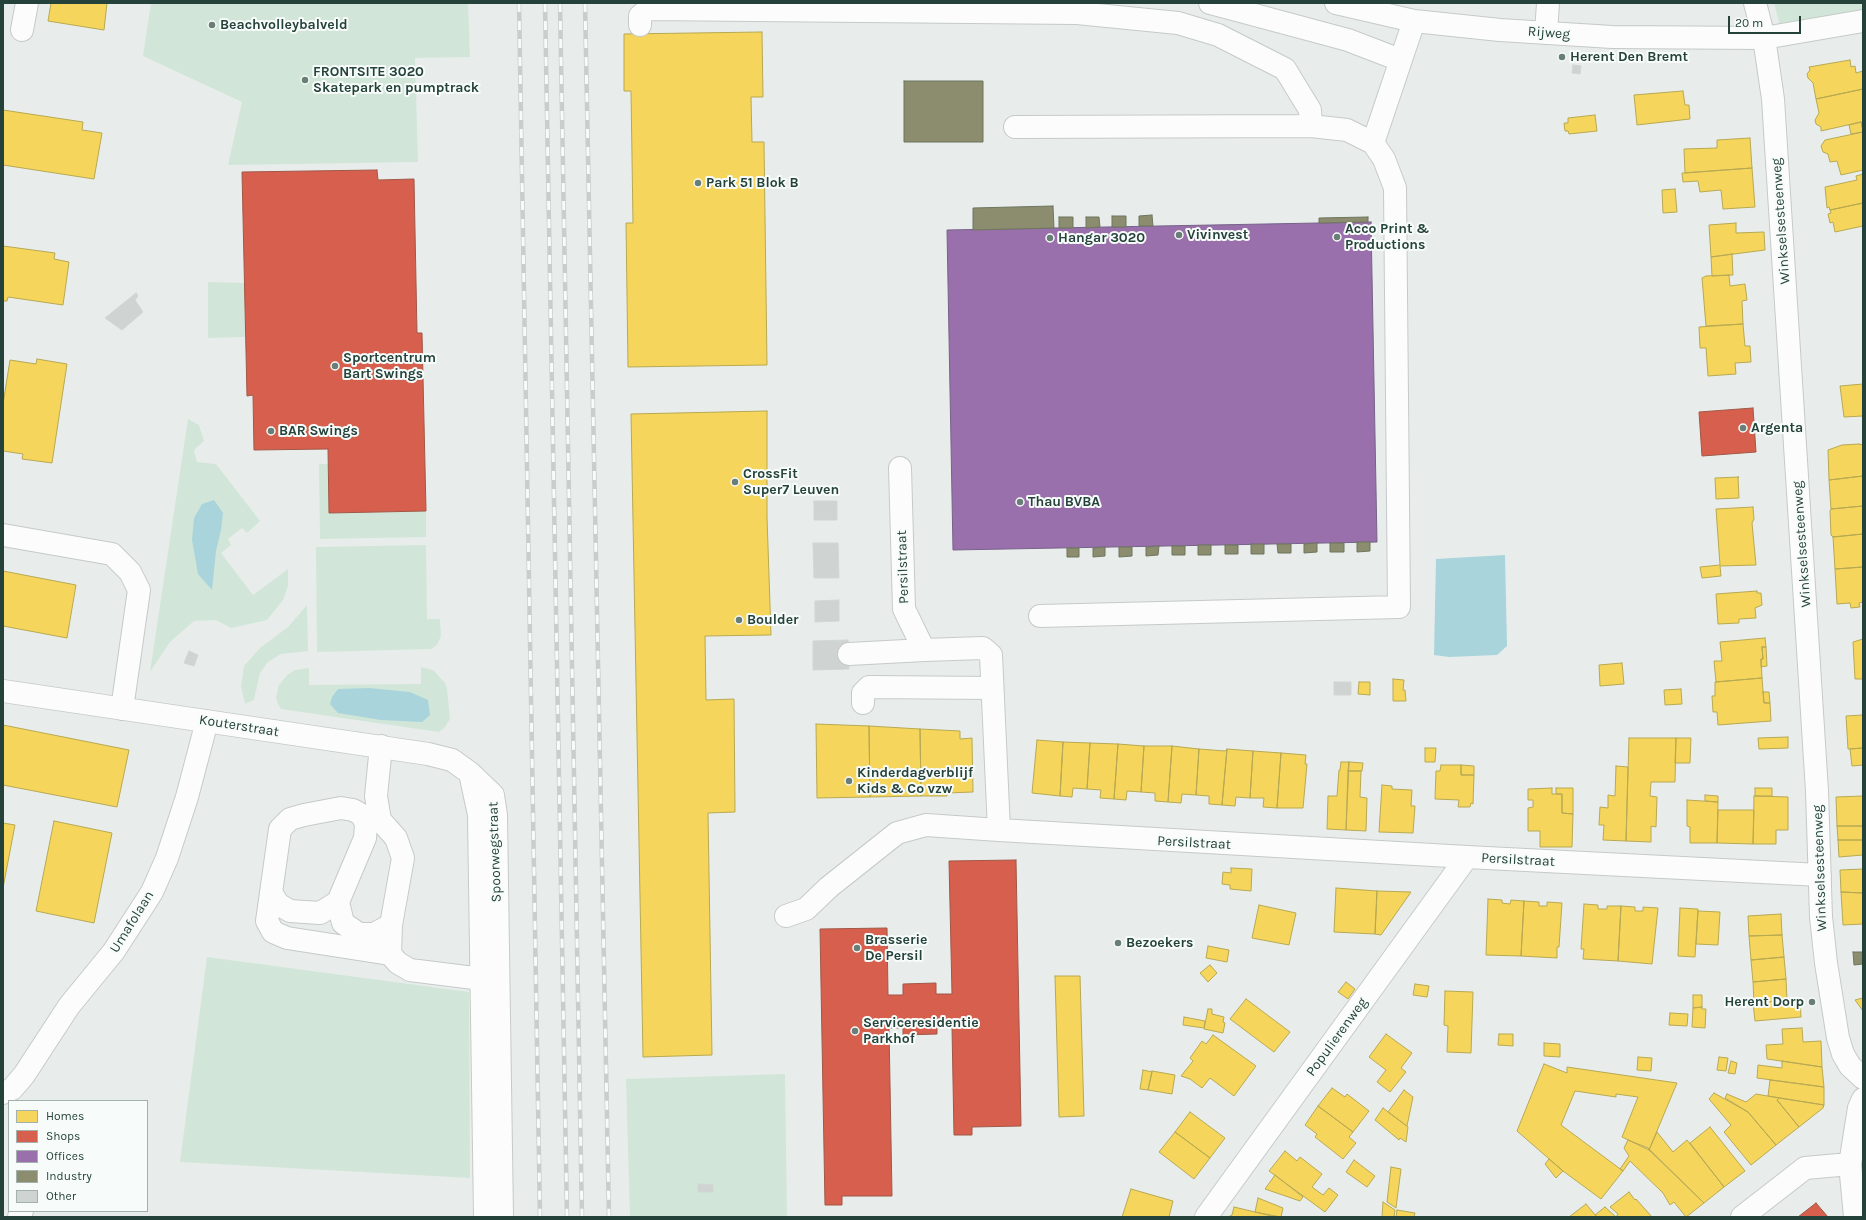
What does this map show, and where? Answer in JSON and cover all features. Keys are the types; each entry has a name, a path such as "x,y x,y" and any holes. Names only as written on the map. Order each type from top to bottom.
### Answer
{"street":[{"path":"22,30 27,3"},
{"path":"1210,3 1353,42 1400,60"},
{"name":"Rijweg","path":"1336,3 1414,21 1546,33 1612,37 1764,38 1863,21"},
{"path":"1546,33 1548,3"},
{"name":"Winkselsesteenweg","path":"1756,3 1764,38 1773,99 1817,791 1821,918 1826,963 1838,1038 1850,1066 1863,1078"},
{"path":"640,25 640,16 648,9 1077,13 1178,23 1218,35 1285,70 1310,110 1311,126"},
{"path":"1379,151 1400,60 1414,21"},
{"path":"1015,127 1311,126 1347,130 1379,151 1395,188 1399,608 1040,616"},
{"name":"Persilstraat","path":"900,468 904,610 924,650"},
{"path":"3,535 112,554 130,572 139,590 122,709"},
{"path":"849,654 983,648 991,655 999,830"},
{"path":"863,703 863,693 868,687 992,688"},
{"name":"Kouterstraat","path":"3,691 428,754 452,760 470,773"},
{"name":"Umafolaan","path":"10,1094 70,1006 114,951 152,892 167,858 187,797 207,721"},
{"path":"381,746 376,796 380,820 396,838 403,858 391,925 390,954"},
{"name":"Spoorwegstraat","path":"470,773 493,794 496,815 490,975 485,1217"},
{"path":"271,892 278,904 290,911 320,913 338,902 365,838 366,824 362,815 353,810 341,808 304,815 290,819 280,828 271,892 267,921 273,932 287,938 390,954 398,963 410,970 490,975"},
{"name":"Persilstraat","path":"786,916 806,909 829,887 897,833 926,825 1468,858 1820,875"},
{"name":"Populierenweg","path":"1206,1217 1468,858"},
{"path":"338,902 344,924 359,934 374,934 391,925"},
{"name":"Spoorwegstraat","path":"490,975 502,1217"},
{"path":"1855,1217 1850,1164 1859,1108 1863,1099"},
{"path":"1742,1217 1805,1168 1850,1164"}],"green space":[{"name":"FRONTSITE 3020 Skatepark en pumptrack","path":"151,3 468,3 470,57 415,58 418,162 228,165 242,102 143,56"},
{"path":"1774,3 1863,3 1863,10 1780,26"},
{"path":"208,282 245,283 245,337 208,338"},
{"path":"188,419 199,425 204,441 194,451 197,462 216,464 260,521 247,533 242,528 228,539 231,545 221,553 253,595 288,569 288,586 283,600 267,620 231,628 216,620 194,621 170,642 150,672"},
{"path":"319,464 328,464 329,513 426,511 426,537 320,539"},
{"path":"426,545 427,619 440,619 441,636 437,645 431,649 317,652 316,547"},
{"path":"307,605 308,651 281,654 268,662 260,673 254,700 245,704 241,686 244,666 260,648 288,627"},
{"path":"421,667 433,670 445,683 447,688 450,719 445,727 439,732 281,709 276,698 279,685 287,675 295,670 309,668 309,685 421,684"},
{"path":"207,957 469,992 470,1178 180,1162"},
{"path":"785,1074 787,1217 630,1217 626,1079"}],"water":[{"path":"214,500 223,513 216,551 212,590 198,574 192,540 194,518 202,504"},
{"path":"1505,555 1507,646 1497,655 1449,657 1434,655 1436,559"},
{"path":"369,688 410,692 428,700 430,715 422,722 381,720 338,713 330,704 332,697 338,689"}],"building: Homes":[{"path":"51,3 107,3 104,30 48,21"},
{"name":"Park 51 Blok B","path":"762,32 763,97 751,97 752,142 764,142 767,365 628,367 626,223 633,223 631,91 624,91 624,34"},
{"path":"1850,60 1851,67 1855,66 1856,73 1863,71 1863,89 1816,99 1813,83 1808,78 1807,74 1810,70 1809,67"},
{"path":"1863,89 1863,129 1861,122 1821,131 1821,127 1816,124 1815,120 1819,113 1816,99"},
{"path":"1683,91 1685,105 1689,105 1690,119 1637,125 1634,95"},
{"path":"3,110 83,122 82,130 102,133 94,179 3,165"},
{"path":"1595,115 1597,131 1569,134 1568,131 1565,131 1564,123 1568,123 1568,118"},
{"path":"1861,122 1863,132 1851,134 1849,125"},
{"path":"1863,132 1863,170 1841,175 1837,161 1830,162 1828,154 1823,152 1821,146 1825,140"},
{"path":"1750,138 1752,168 1685,173 1684,149 1717,148 1717,140"},
{"path":"1752,168 1755,207 1723,209 1721,190 1700,192 1698,181 1683,182 1682,173"},
{"path":"1863,174 1863,203 1830,210 1829,207 1827,208 1825,187 1857,180 1856,176"},
{"path":"1675,189 1677,212 1663,213 1662,190"},
{"path":"1863,203 1863,226 1835,232 1833,222 1830,223 1828,214 1831,213 1830,210"},
{"path":"1736,223 1736,233 1764,232 1765,250 1711,257 1709,225"},
{"path":"3,246 55,253 54,259 69,262 63,305 8,297 7,301 3,301"},
{"path":"1732,254 1733,275 1712,276 1711,257"},
{"path":"1729,275 1730,286 1745,284 1747,300 1742,301 1743,324 1706,326 1702,278 1706,276"},
{"path":"1743,324 1745,346 1750,346 1751,362 1735,363 1736,374 1708,376 1706,348 1700,348 1699,327"},
{"path":"37,359 67,364 52,463 22,459 23,454 3,451 3,404 10,360 36,364"},
{"path":"1863,384 1863,416 1844,417 1840,386"},
{"path":"767,411 767,517 771,635 705,636 706,700 734,699 735,812 708,813 712,1055 643,1057 631,414"},
{"path":"1842,445 1863,445 1863,476 1829,480 1828,450"},
{"path":"1863,476 1863,506 1831,509 1829,480"},
{"path":"1738,477 1739,498 1716,499 1715,478"},
{"path":"1863,506 1863,534 1833,537 1831,535 1831,509"},
{"path":"1753,507 1754,519 1752,523 1756,565 1720,566 1721,576 1702,578 1700,567 1720,565 1716,509"},
{"path":"1863,534 1863,567 1835,569 1833,537"},
{"path":"1863,567 1863,602 1859,603 1860,607 1851,608 1850,603 1837,604 1835,569"},
{"path":"3,571 76,585 67,638 3,626"},
{"path":"1757,591 1757,593 1761,593 1762,605 1755,608 1756,618 1739,619 1739,623 1718,624 1716,594"},
{"path":"1765,638 1766,647 1762,647 1763,659 1761,659 1762,678 1716,682 1714,661 1722,661 1720,642"},
{"path":"1863,639 1863,679 1855,679 1853,642"},
{"path":"1762,647 1766,647 1767,666 1761,667 1761,659 1763,659"},
{"path":"1622,663 1624,684 1600,686 1599,665"},
{"path":"1762,678 1764,703 1770,703 1771,721 1718,725 1717,712 1713,712 1712,696 1715,696 1715,682"},
{"path":"1393,679 1404,680 1403,690 1405,690 1406,701 1393,701"},
{"path":"1359,682 1370,682 1370,695 1358,694"},
{"path":"1681,689 1682,704 1665,705 1664,690"},
{"path":"1763,692 1769,692 1770,703 1764,703"},
{"path":"1863,715 1863,748 1848,749 1846,716"},
{"path":"816,724 869,726 870,797 817,798"},
{"path":"3,725 129,750 117,807 3,785"},
{"path":"869,726 920,729 921,796 870,797"},
{"path":"920,729 960,731 960,739 972,738 973,792 947,793 947,796 921,796"},
{"path":"1788,737 1788,748 1759,749 1758,738"},
{"path":"1629,738 1676,738 1675,782 1651,782 1650,796 1657,797 1656,827 1651,826 1651,842 1626,841"},
{"path":"1676,738 1691,738 1690,763 1675,763"},
{"path":"1037,740 1063,742 1060,796 1032,793"},
{"path":"1063,742 1090,743 1087,789 1073,788 1072,797 1060,796"},
{"path":"1090,743 1118,744 1114,799 1100,798 1101,790 1087,789"},
{"path":"1118,744 1144,746 1141,792 1127,791 1126,800 1114,799"},
{"path":"1144,746 1172,746 1168,802 1155,801 1155,793 1141,792"},
{"path":"1172,746 1199,749 1196,795 1182,794 1181,803 1168,802"},
{"path":"1425,748 1436,748 1435,762 1425,762"},
{"path":"1863,748 1863,765 1852,766 1850,749"},
{"path":"1199,749 1225,751 1227,749 1222,805 1209,804 1209,796 1196,795"},
{"path":"1227,749 1253,751 1250,798 1236,797 1235,806 1222,805"},
{"path":"1253,751 1281,753 1277,808 1263,807 1264,798 1250,798"},
{"path":"1281,753 1306,755 1305,764 1307,764 1303,808 1277,808"},
{"path":"1341,762 1349,762 1346,830 1327,829 1328,796 1337,796"},
{"path":"1349,762 1363,763 1362,771 1348,771"},
{"path":"1441,765 1461,765 1461,775 1474,775 1473,804 1471,803 1470,807 1458,807 1459,800 1435,799 1436,771 1440,771"},
{"path":"1461,765 1474,766 1474,775 1461,775"},
{"path":"1616,766 1628,767 1626,841 1603,840 1604,825 1599,825 1600,807 1608,808 1608,795 1615,796"},
{"path":"1348,771 1361,771 1360,797 1367,798 1366,831 1346,830"},
{"path":"1382,785 1392,786 1392,789 1412,790 1411,806 1415,806 1413,833 1379,832"},
{"path":"1552,788 1552,794 1562,794 1562,813 1573,814 1572,847 1540,847 1540,831 1528,831 1528,808 1533,807 1533,800 1528,800 1528,789"},
{"path":"1556,788 1573,788 1573,814 1562,813 1562,794 1556,794"},
{"path":"1755,788 1772,788 1772,796 1755,796"},
{"path":"1705,795 1718,796 1718,802 1705,801"},
{"path":"1754,796 1788,797 1788,830 1776,830 1776,844 1753,844"},
{"path":"1863,796 1863,826 1837,826 1836,797"},
{"path":"1687,800 1718,802 1717,843 1690,843 1690,827 1687,826"},
{"path":"1718,810 1754,810 1753,844 1717,843"},
{"path":"54,821 112,833 94,923 36,911"},
{"path":"3,823 15,825 3,888"},
{"path":"1837,826 1863,826 1863,840 1838,840"},
{"path":"1838,840 1863,840 1863,855 1839,857"},
{"path":"1231,868 1252,869 1251,891 1230,889 1230,885 1222,884 1223,872 1231,873"},
{"path":"1863,869 1863,893 1841,892 1840,870"},
{"path":"1336,888 1377,891 1375,934 1334,932"},
{"path":"1377,891 1411,892 1381,935 1375,934"},
{"path":"1841,892 1863,893 1863,924 1843,925"},
{"path":"1488,899 1502,900 1502,903 1510,904 1511,900 1524,901 1521,956 1486,955"},
{"path":"1524,901 1539,902 1539,906 1547,906 1547,902 1562,903 1557,958 1521,956"},
{"path":"1584,904 1598,905 1598,909 1607,909 1607,906 1621,906 1618,961 1583,959 1584,949 1581,949"},
{"path":"1259,905 1296,913 1289,945 1252,938"},
{"path":"1621,906 1635,907 1635,911 1643,911 1643,907 1658,908 1652,964 1618,961"},
{"path":"1680,908 1698,909 1695,957 1678,956"},
{"path":"1698,911 1720,912 1718,945 1696,944"},
{"path":"1781,914 1782,935 1749,936 1748,916"},
{"path":"1782,935 1784,957 1751,960 1749,936"},
{"path":"1208,946 1229,950 1227,962 1206,958"},
{"path":"1784,957 1786,979 1753,982 1751,960"},
{"path":"1210,965 1217,973 1208,982 1200,973"},
{"path":"1055,976 1080,976 1084,1116 1059,1117"},
{"path":"1786,979 1787,1000 1754,1003 1753,982"},
{"path":"1346,982 1355,989 1348,999 1338,992"},
{"path":"1415,984 1429,986 1427,997 1413,995"},
{"path":"1445,991 1473,992 1471,1053 1447,1052 1448,1026 1444,1025"},
{"path":"1693,995 1702,995 1702,1007 1693,1008"},
{"path":"1863,998 1863,1011 1855,1000"},
{"path":"1246,999 1290,1032 1274,1052 1230,1019"},
{"path":"1800,999 1801,1017 1755,1021 1753,1003"},
{"path":"1702,1007 1702,1009 1706,1009 1705,1028 1692,1027 1693,1008"},
{"path":"1208,1009 1212,1009 1212,1014 1224,1017 1223,1022 1225,1023 1223,1033 1204,1029"},
{"path":"1670,1013 1688,1014 1687,1026 1669,1025"},
{"path":"1184,1017 1205,1021 1204,1028 1183,1025"},
{"path":"1802,1028 1803,1042 1821,1041 1822,1067 1767,1059 1766,1045 1783,1044 1782,1029"},
{"path":"1386,1034 1412,1053 1401,1068 1406,1072 1390,1092 1377,1082 1386,1070 1369,1057"},
{"path":"1499,1034 1513,1034 1513,1046 1498,1045"},
{"path":"1213,1035 1256,1066 1234,1096 1210,1078 1202,1088 1190,1079 1181,1076 1193,1061 1190,1058 1202,1041 1206,1044"},
{"path":"1544,1043 1560,1044 1560,1057 1544,1056"},
{"path":"1638,1057 1652,1058 1651,1071 1637,1070"},
{"path":"1719,1057 1728,1058 1726,1071 1717,1070"},
{"path":"1731,1061 1737,1063 1735,1074 1728,1073"},
{"path":"1782,1061 1822,1067 1824,1087 1757,1078 1758,1065 1782,1068"},
{"path":"1544,1064 1567,1073 1567,1067 1677,1083 1649,1150 1622,1137 1638,1097 1616,1094 1616,1097 1575,1091 1561,1125 1623,1171 1601,1199 1563,1171 1517,1131"},
{"path":"1143,1070 1152,1072 1148,1090 1140,1089"},
{"path":"1152,1071 1175,1075 1172,1094 1148,1090"},
{"path":"1770,1080 1824,1087 1824,1105 1768,1096"},
{"path":"1332,1088 1345,1097 1347,1094 1369,1111 1353,1132 1318,1106"},
{"path":"1404,1090 1413,1097 1407,1126 1388,1112"},
{"path":"1714,1093 1748,1112 1776,1145 1751,1165 1724,1132 1731,1125 1709,1099"},
{"path":"1727,1094 1746,1102 1756,1094 1779,1098 1777,1100 1799,1127 1776,1145 1748,1112 1725,1098"},
{"path":"1779,1098 1824,1105 1823,1108 1799,1127 1777,1100"},
{"path":"1318,1106 1353,1132 1349,1137 1356,1143 1343,1159 1315,1137 1317,1134 1305,1125"},
{"path":"1383,1108 1408,1127 1406,1142 1400,1138 1399,1140 1375,1120"},
{"path":"1190,1112 1225,1138 1210,1158 1175,1132"},
{"path":"1710,1127 1745,1171 1724,1187 1690,1143"},
{"path":"1175,1132 1210,1158 1194,1179 1159,1152"},
{"path":"1657,1132 1673,1152 1687,1140 1724,1187 1704,1203 1649,1150"},
{"path":"1628,1140 1648,1148 1704,1203 1686,1217 1674,1202 1670,1205 1663,1193 1630,1161 1623,1171 1620,1169 1629,1156 1624,1148"},
{"path":"1285,1151 1297,1161 1300,1157 1322,1174 1312,1187 1323,1195 1329,1188 1338,1195 1325,1212 1269,1171"},
{"path":"1549,1159 1563,1171 1556,1178 1545,1164"},
{"path":"1354,1160 1375,1176 1367,1187 1346,1172"},
{"path":"1391,1167 1401,1169 1396,1208 1387,1202"},
{"path":"1275,1175 1303,1197 1300,1201 1265,1189"},
{"path":"1131,1189 1173,1201 1169,1217 1122,1217"},
{"path":"1629,1192 1652,1217 1616,1217 1618,1214 1610,1207"},
{"path":"1258,1198 1283,1208 1281,1217 1255,1212"},
{"path":"1383,1202 1395,1210 1394,1217 1382,1217"},
{"path":"1586,1204 1597,1217 1569,1217"},
{"path":"1234,1207 1276,1217 1228,1217 1232,1215"},
{"path":"1605,1207 1616,1217 1597,1217 1595,1215"},
{"path":"1397,1210 1415,1213 1414,1217 1396,1217"}],"building: Shops":[{"name":"Sportcentrum Bart Swings","path":"377,170 378,180 414,179 417,333 422,333 426,511 329,513 328,449 254,450 253,395 247,396 242,172"},
{"path":"1753,408 1756,452 1702,456 1699,412"},
{"name":"Serviceresidentie Parkhof","path":"1016,860 1021,1126 972,1127 972,1135 954,1135 952,1027 937,1027 937,1034 903,1035 903,1028 889,1028 892,1196 842,1196 842,1205 825,1205 820,929 887,928 888,995 903,995 903,984 936,983 936,994 952,994 949,861"},
{"path":"1816,1203 1828,1217 1798,1217"}],"building: Offices":[{"path":"1371,222 1377,542 953,550 947,230"}],"building: Industry":[{"path":"904,81 983,81 983,142 904,142"},
{"path":"1053,206 1054,228 973,230 973,208"},
{"path":"1152,215 1153,226 1139,226 1139,216"},
{"path":"1112,216 1126,216 1126,227 1112,227"},
{"path":"1059,217 1073,217 1073,228 1059,228"},
{"path":"1086,217 1099,217 1100,227 1086,228"},
{"path":"1368,217 1368,222 1319,223 1319,218"},
{"path":"1357,542 1370,542 1370,551 1357,552"},
{"path":"1317,543 1317,552 1304,553 1304,544"},
{"path":"1330,543 1344,543 1344,552 1330,552"},
{"path":"1251,544 1264,544 1264,554 1251,554"},
{"path":"1277,544 1291,544 1291,553 1278,553"},
{"path":"1198,545 1211,545 1211,555 1198,555"},
{"path":"1225,545 1238,545 1238,554 1225,554"},
{"path":"1159,546 1158,555 1146,556 1146,547"},
{"path":"1172,546 1185,546 1185,555 1172,555"},
{"path":"1105,547 1105,556 1093,557 1093,548"},
{"path":"1119,547 1132,547 1132,556 1119,557"},
{"path":"1067,548 1079,548 1079,557 1067,557"},
{"path":"1853,952 1863,952 1863,964 1854,965"}],"building: Other":[{"path":"1573,65 1581,66 1580,74 1572,73"},
{"path":"136,293 138,296 135,300 143,312 122,330 105,318"},
{"path":"814,501 837,501 837,520 814,520"},
{"path":"813,543 838,543 839,578 814,578"},
{"path":"839,600 839,621 815,622 815,601"},
{"path":"848,640 849,669 813,670 813,641"},
{"path":"189,651 198,655 194,666 184,663"},
{"path":"1334,682 1351,682 1351,695 1334,695"},
{"path":"698,1184 713,1185 713,1192 698,1192"}],"railway":[{"path":"519,3 540,1217"},
{"path":"545,3 567,1217"},
{"path":"560,3 582,1217"},
{"path":"585,3 609,1217"}],"place":[{"name":"Beachvolleybalveld","path":"212,25"},
{"name":"Herent Den Bremt","path":"1562,57"},
{"name":"FRONTSITE 3020 Skatepark en pumptrack","path":"305,80"},
{"name":"Park 51 Blok B","path":"698,183"},
{"name":"Vivinvest","path":"1179,235"},
{"name":"Acco Print & Productions","path":"1337,237"},
{"name":"Hangar 3020","path":"1050,238"},
{"name":"Sportcentrum Bart Swings","path":"335,366"},
{"name":"Argenta","path":"1743,428"},
{"name":"BAR Swings","path":"271,431"},
{"name":"CrossFit Super7 Leuven","path":"735,482"},
{"name":"Thau BVBA","path":"1020,502"},
{"name":"Boulder","path":"739,620"},
{"name":"Kinderdagverblijf Kids & Co vzw","path":"849,781"},
{"name":"Bezoekers","path":"1118,943"},
{"name":"Brasserie De Persil","path":"857,948"},
{"name":"Herent Dorp","path":"1812,1002"},
{"name":"Serviceresidentie Parkhof","path":"855,1031"}]}
